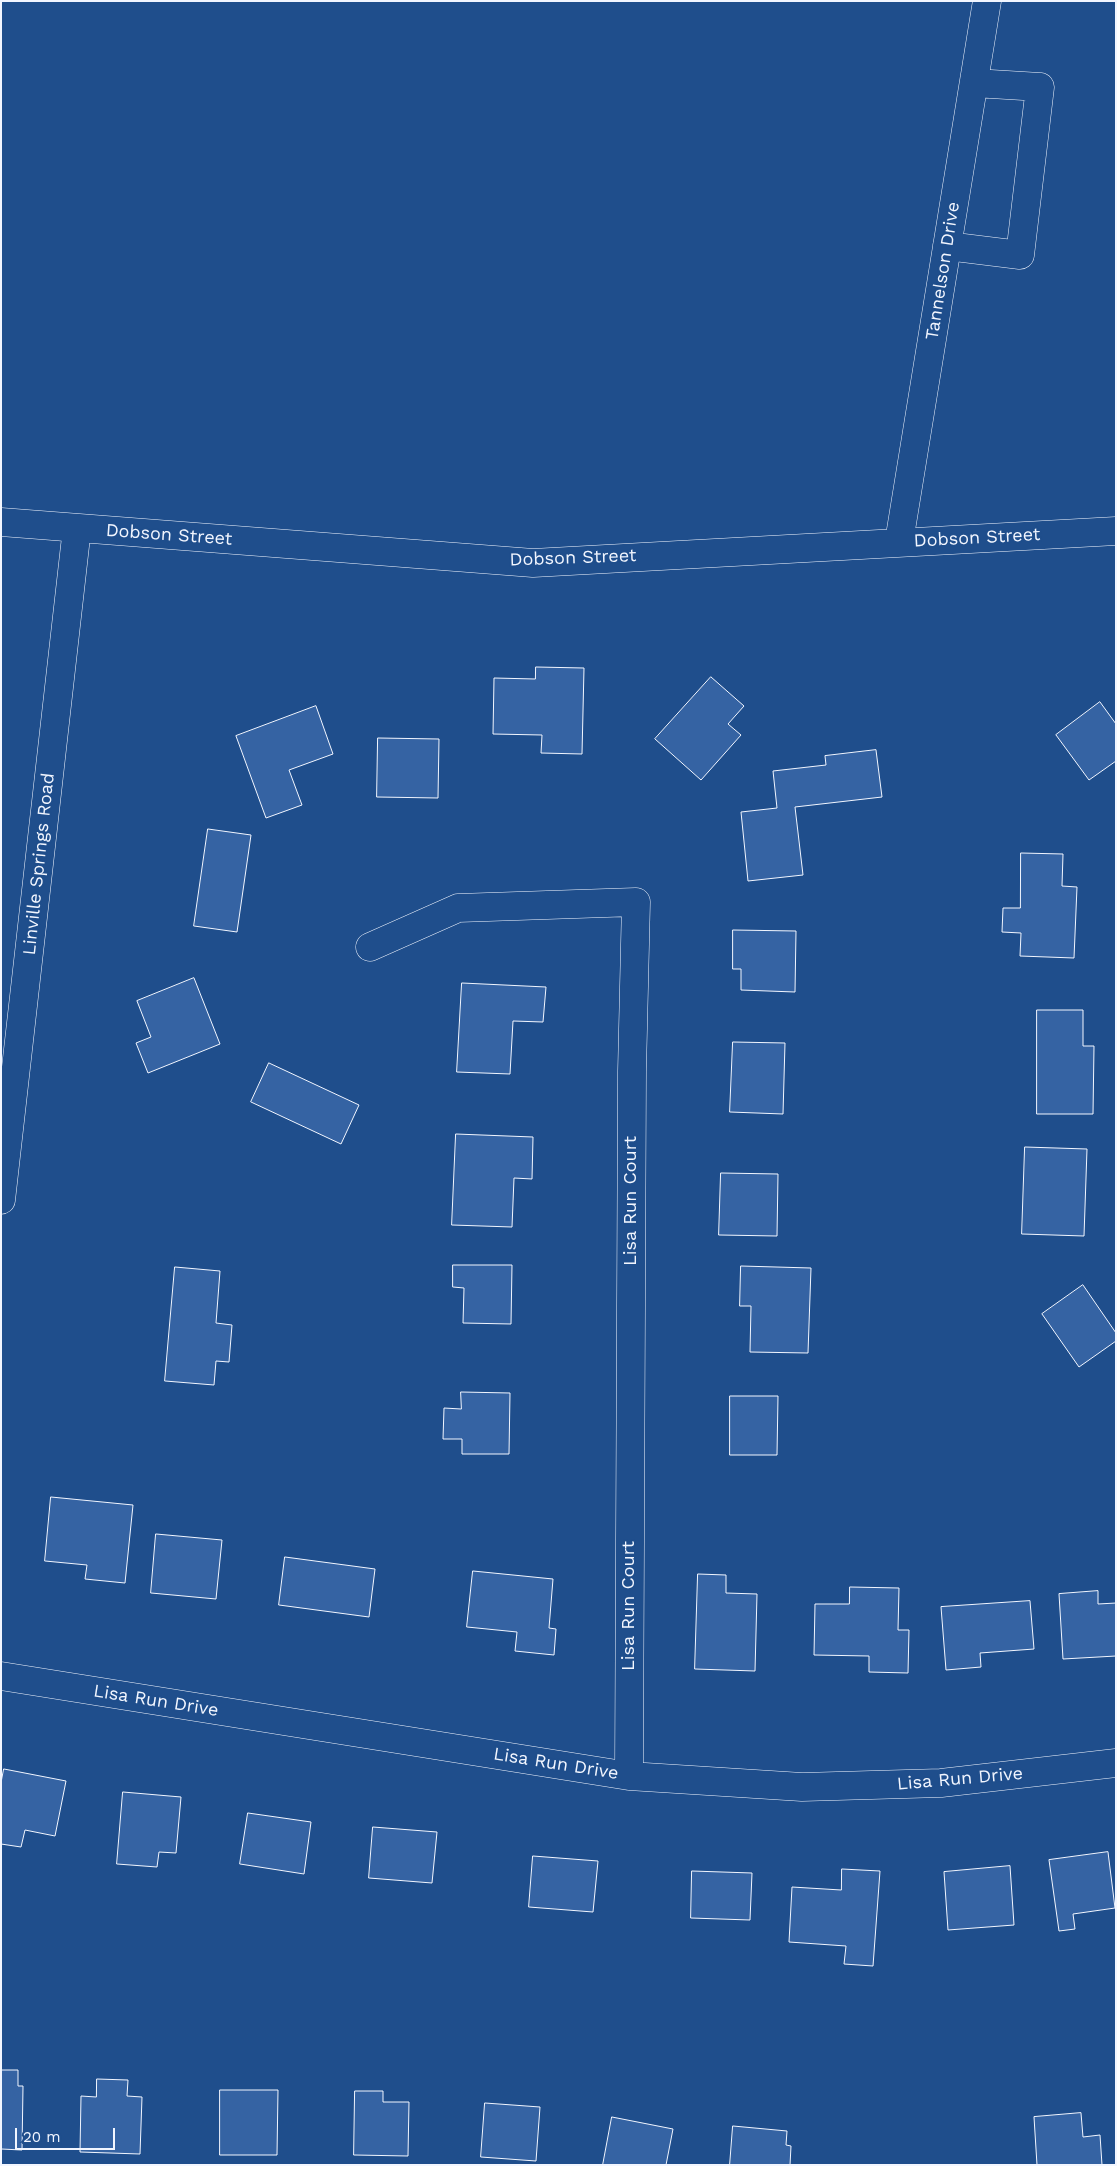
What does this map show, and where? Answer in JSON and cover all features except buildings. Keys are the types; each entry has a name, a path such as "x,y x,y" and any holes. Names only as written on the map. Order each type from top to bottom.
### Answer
{"street":[{"name":"Tannelson Drive","path":"899,542 987,1"},
{"path":"947,246 1020,255 1040,87 974,83"},
{"name":"Dobson Street","path":"1,522 533,563 1116,530"},
{"name":"Linville Springs Road","path":"1,1200 77,528"},
{"name":"Lisa Run Court","path":"370,947 458,908 636,902 632,1071 629,1776"},
{"name":"Lisa Run Drive","path":"1,1676 629,1776 812,1787 941,1783 1116,1762"}]}
